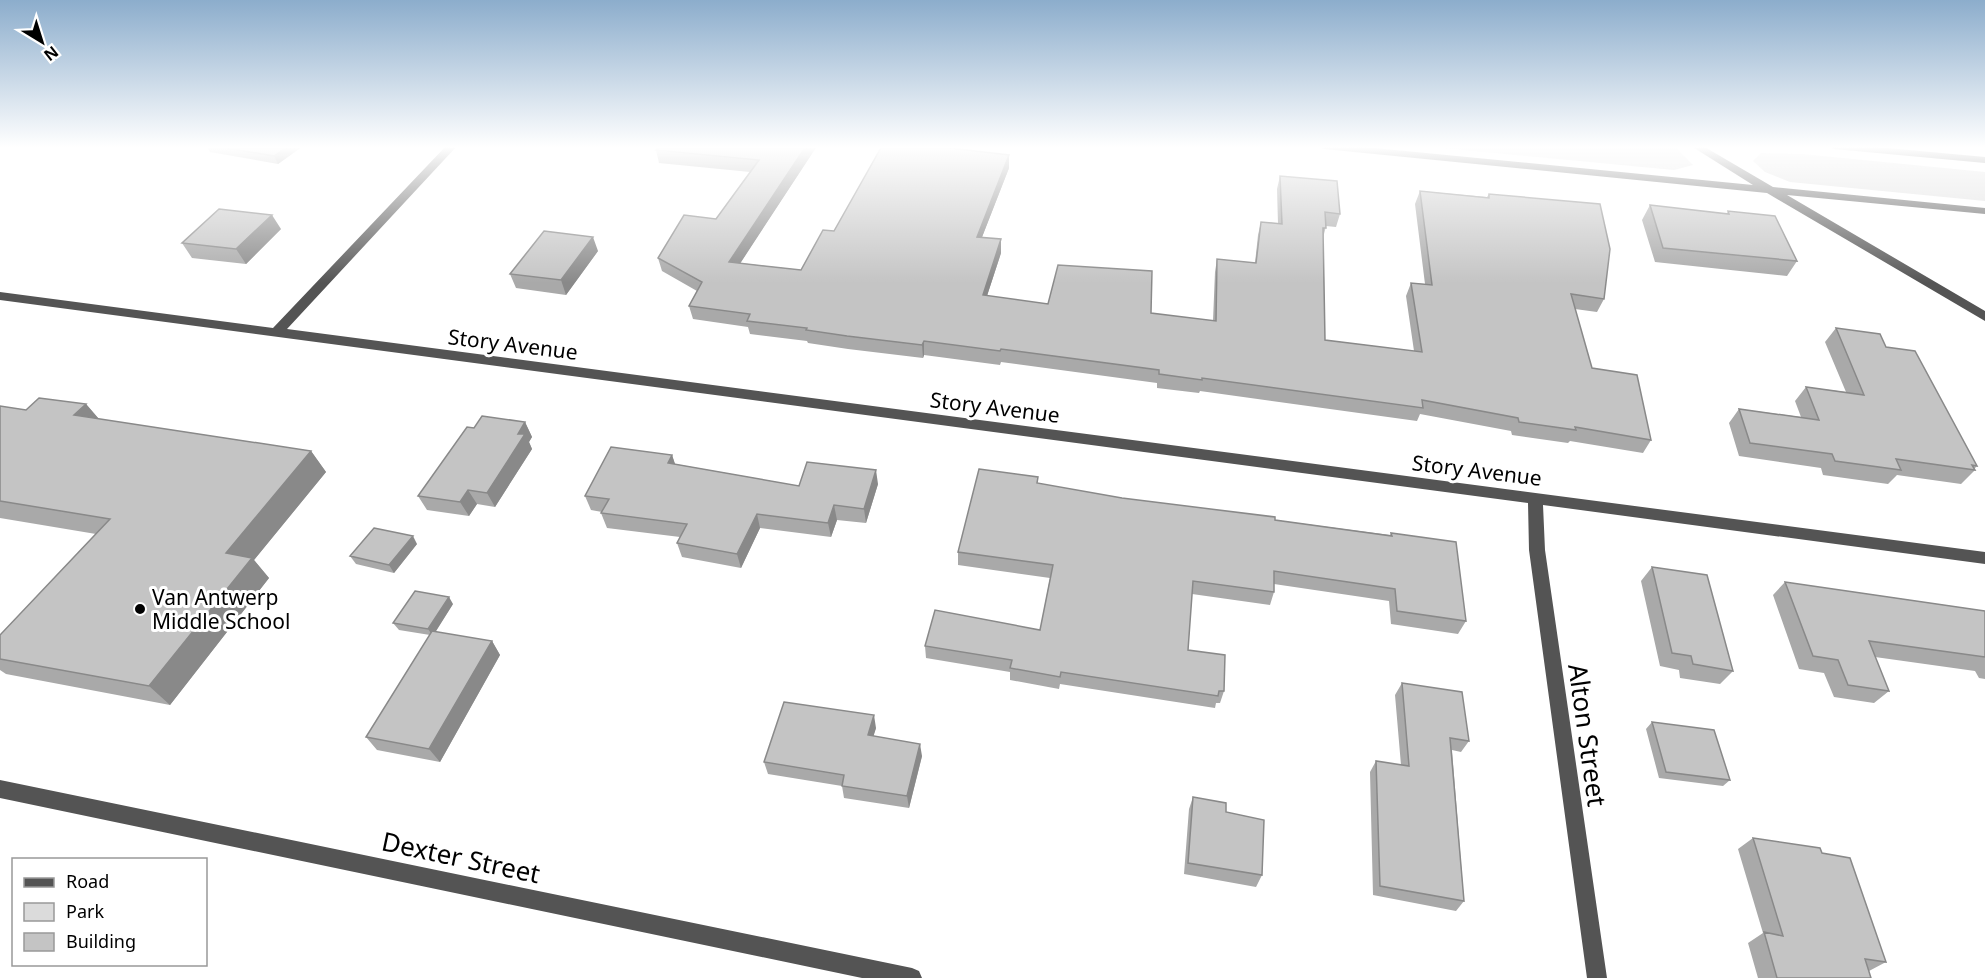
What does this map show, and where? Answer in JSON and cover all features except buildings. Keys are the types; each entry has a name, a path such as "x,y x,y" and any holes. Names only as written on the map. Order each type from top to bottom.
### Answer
{"street":[{"path":"275,334 409,192"},
{"path":"1776,192 1985,317"},
{"path":"1790,192 1985,211"},
{"name":"Story Avenue","path":"0,296 1985,558"},
{"name":"Alton Street","path":"1534,499 1537,550 1597,978"},
{"name":"Dexter Street","path":"0,789 912,978"}],"green space":[{"path":"1889,192 1985,192 1985,201"}],"place":[{"name":"Van Antwerp Middle School","path":"140,609"}]}
